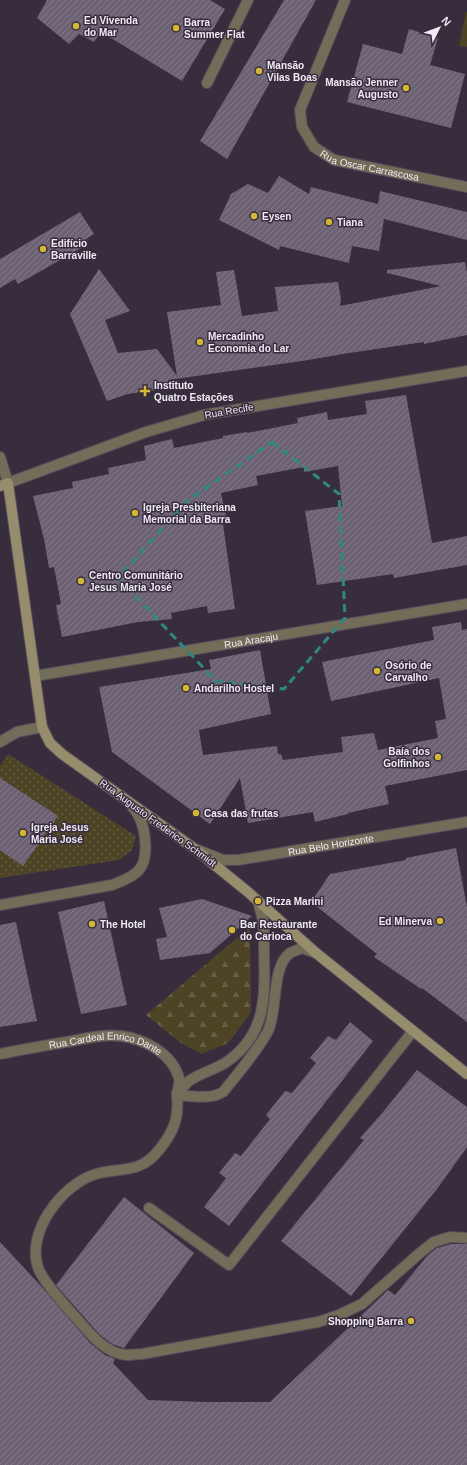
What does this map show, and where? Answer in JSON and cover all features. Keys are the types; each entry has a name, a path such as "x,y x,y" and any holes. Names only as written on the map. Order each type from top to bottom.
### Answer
{"street":[{"path":"207,83 248,0"},
{"name":"Rua Oscar Carrascosa","path":"345,0 300,110 302,127 314,147 334,160 467,187"},
{"name":"Rua Recife","path":"4,484 146,432 204,415 467,371"},
{"path":"0,457 4,484"},
{"name":"Rua Augusto Frederico Schmidt","path":"4,484 42,726 50,743 62,754 126,798 195,849 258,901 316,953 467,1074"},
{"name":"Rua Aracaju","path":"35,676 467,604"},
{"path":"0,742 17,732 42,726"},
{"path":"0,905 112,885 126,880 139,870 145,857 145,838 140,817 126,798"},
{"name":"Rua Belo Horizonte","path":"195,849 223,860 238,860 467,822"},
{"path":"177,1095 188,1081 224,1063 238,1053 249,1040 258,1025 263,1006 264,932 264,921 258,901"},
{"path":"177,1095 207,1097 216,1096 223,1092 261,1043 268,1030 274,1015 278,974 283,962 290,953 302,948 316,953"},
{"path":"150,1208 229,1265 413,1031"},
{"name":"Rua Cardeal Enrico Dante","path":"0,1054 99,1036 121,1036 152,1045 168,1058 179,1079 177,1095 178,1113 170,1134 154,1155 146,1163 135,1167 96,1174 78,1183 63,1195 50,1211 39,1231 36,1248 39,1269 50,1287 97,1341 110,1350 126,1355 142,1354 318,1322 339,1315 362,1304 434,1242 450,1236 467,1238"}],"highlighted area":[{"path":"272,442 339,494 345,618 284,689 216,681 118,578 187,501"}],"green space":[{"path":"467,12 467,47 459,46"},
{"path":"8,754 136,836 132,850 119,860 0,878 0,766"},
{"path":"250,927 251,1013 228,1043 202,1054 181,1043 146,1015"}],"building":[{"path":"47,0 210,0 225,9 182,81 101,32 94,42 79,34 69,44 37,18"},
{"name":"Mansão Vilas Boas","path":"284,0 316,0 227,159 200,141"},
{"name":"Mansão Jenner Augusto","path":"409,29 438,38 430,65 465,74 451,128 347,102 363,44 402,54"},
{"path":"279,176 309,194 311,187 378,204 380,191 467,212 467,240 384,219 379,251 352,246 349,263 280,246 279,250 219,220 231,194 248,184 268,193"},
{"name":"Edifício Barraville","path":"80,212 94,234 80,243 83,247 18,284 15,279 0,288 0,259"},
{"path":"465,262 467,273 467,335 424,344 424,342 168,380 170,388 128,394 107,401 70,314 99,269 130,311 105,320 118,353 157,349 177,376 167,312 221,305 216,272 234,270 242,316 278,311 275,287 338,282 341,299 340,306 441,286 387,273 387,270"},
{"path":"406,395 432,543 467,536 467,565 394,578 393,574 317,585 305,511 342,506 338,466 304,472 304,467 256,476 258,485 221,493 226,516 222,517 235,609 208,613 207,606 171,613 172,619 138,622 62,637 56,605 61,604 54,567 49,568 44,539 33,496 73,488 72,482 109,474 108,468 146,460 144,446 172,439 174,448 223,438 223,436 298,423 297,418 327,412 328,420 367,414 365,401"},
{"path":"461,622 462,630 467,629 467,770 385,786 389,804 315,822 313,812 248,823 240,778 210,824 112,752 99,687 211,669 209,660 260,650 271,714 199,730 203,755 277,746 278,754 281,754 283,760 343,752 341,737 374,733 378,750 438,738 435,721 446,719 439,678 331,701 322,662 434,640 432,627"},
{"name":"Igreja Jesus Maria José","path":"0,778 58,816 23,866 0,850"},
{"path":"456,848 467,907 467,1022 422,988 421,989 374,957 377,954 311,902 330,874 406,860 406,858"},
{"path":"202,899 252,916 210,953 160,960 156,939 167,937 159,908"},
{"path":"104,901 127,1005 81,1014 58,912"},
{"path":"16,922 37,1021 0,1027 0,925"},
{"path":"350,1022 373,1041 229,1226 204,1207 226,1178 219,1173 235,1153 241,1156 270,1119 266,1115 285,1091 292,1093 316,1063 310,1058 328,1036 336,1040"},
{"path":"417,1070 467,1107 467,1147 437,1189 351,1296 281,1241 364,1140 360,1138"},
{"path":"124,1197 194,1253 124,1348 112,1344 99,1334 56,1285"},
{"name":"Shopping Barra","path":"0,1242 41,1286 90,1343 105,1355 115,1359 113,1363 148,1400 205,1402 270,1402 388,1290 395,1295 428,1255 437,1248 451,1244 467,1244 467,1465 0,1465"}],"place":[{"name":"Ed Vivenda do Mar","path":"76,26"},
{"name":"Barra Summer Flat","path":"176,28"},
{"name":"Mansão Vilas Boas","path":"259,71"},
{"name":"Mansão Jenner Augusto","path":"406,88"},
{"name":"Eysen","path":"254,216"},
{"name":"Tiana","path":"329,222"},
{"name":"Edifício Barraville","path":"43,249"},
{"name":"Mercadinho Economia do Lar","path":"200,342"},
{"name":"Instituto Quatro Estações","path":"145,391"},
{"name":"Igreja Presbiteriana Memorial da Barra","path":"135,513"},
{"name":"Centro Comunitário Jesus Maria José","path":"81,581"},
{"name":"Osório de Carvalho","path":"377,671"},
{"name":"Andarilho Hostel","path":"186,688"},
{"name":"Baía dos Golfinhos","path":"438,757"},
{"name":"Casa das frutas","path":"196,813"},
{"name":"Igreja Jesus Maria José","path":"23,833"},
{"name":"Pizza Marini","path":"258,901"},
{"name":"Ed Minerva","path":"440,921"},
{"name":"The Hotel","path":"92,924"},
{"name":"Bar Restaurante do Carioca","path":"232,930"},
{"name":"Shopping Barra","path":"411,1321"}]}
